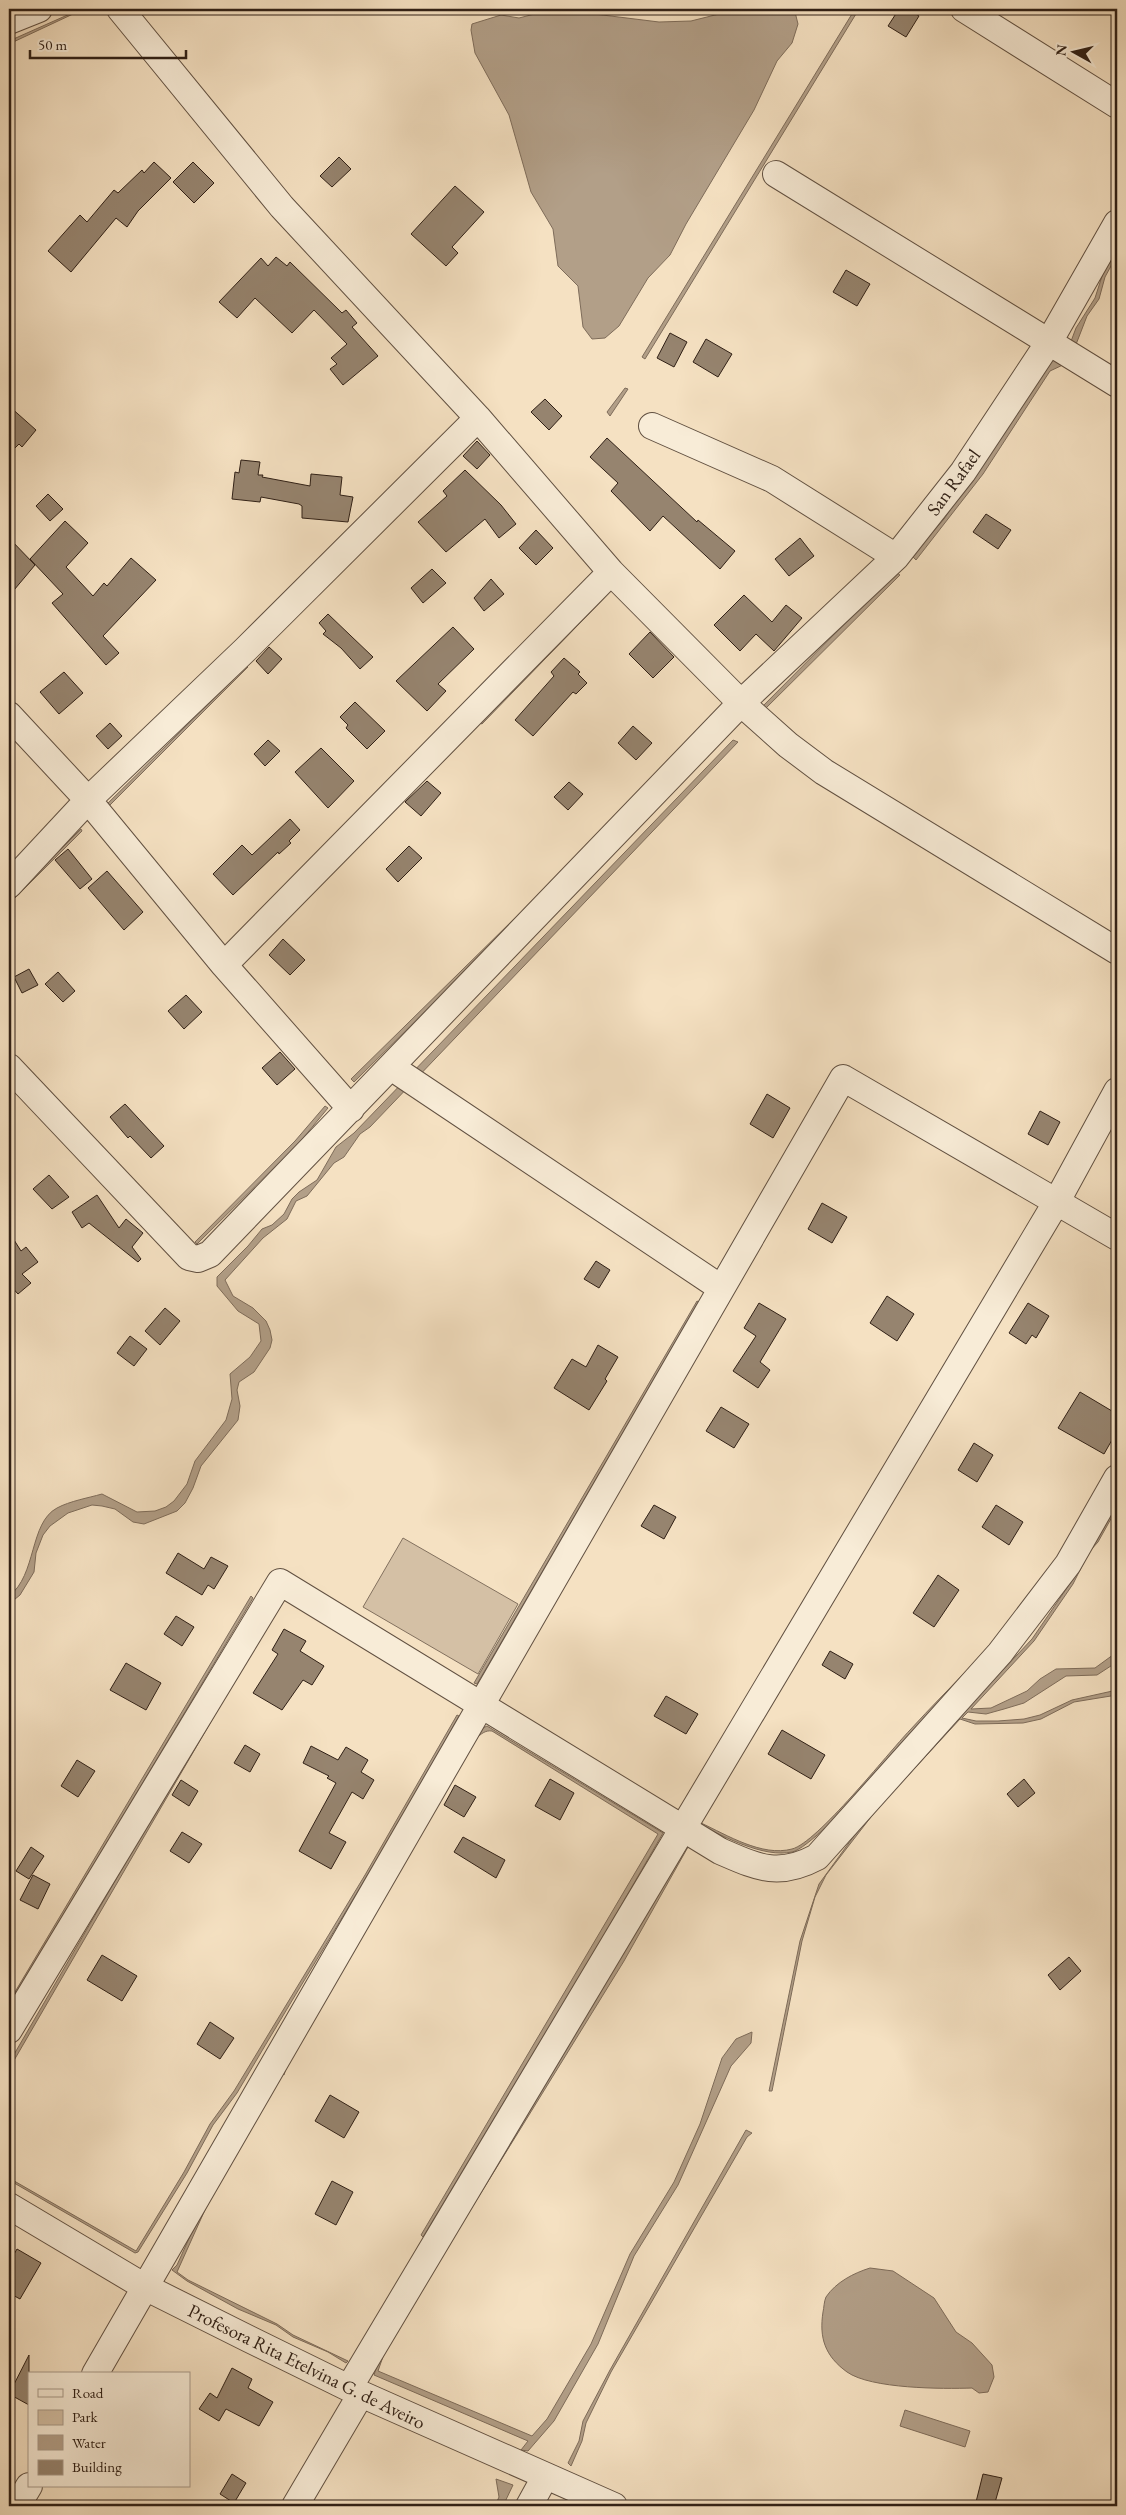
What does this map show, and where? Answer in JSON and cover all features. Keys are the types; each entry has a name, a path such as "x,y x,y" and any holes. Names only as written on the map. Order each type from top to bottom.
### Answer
{"street":[{"path":"9,21 38,9"},
{"path":"120,9 282,207 478,418 611,572 741,702 788,745 824,772 1117,951"},
{"path":"964,9 1117,106"},
{"path":"776,174 1117,384"},
{"name":"San Rafael","path":"9,1067 189,1257 198,1259 210,1254 741,702 896,557 963,472 1049,342 1117,223"},
{"path":"9,885 88,800 245,650 478,418"},
{"path":"652,426 772,479 896,557"},
{"path":"224,965 611,572"},
{"path":"9,715 88,800 224,965 351,1109"},
{"path":"391,1067 721,1288"},
{"path":"96,2372 843,1078 1117,1237"},
{"path":"295,2506 355,2391 681,1829 1057,1201 1117,1091"},
{"path":"9,2030 280,1582 720,1852 757,1867 777,1870 800,1866 817,1857 1000,1652 1068,1564 1117,1478"},
{"name":"Profesora Rita Etelvina G. de Aveiro","path":"9,2206 145,2287 355,2391 614,2506"},
{"path":"529,2506 545,2477"}],"green space":[{"path":"403,1538 518,1604 478,1674 363,1607"}],"water":[{"path":"81,9 86,10 73,14 9,44 9,41"},
{"path":"554,9 659,22 691,21 739,9 782,9 795,12 798,24 792,43 777,61 754,110 686,224 670,255 648,278 619,326 605,338 592,339 583,327 578,286 558,266 553,229 531,192 509,115 475,53 471,30 472,24 501,15 519,18"},
{"path":"855,9 859,9 645,359 642,357"},
{"path":"1117,248 1117,255 1105,277 1099,299 1087,316 1075,347 1070,344 1076,328 1095,298 1104,270"},
{"path":"1060,354 1067,363 1050,371 983,474 916,560 912,556 944,519 1051,362"},
{"path":"625,388 628,389 610,416 607,412"},
{"path":"896,572 900,575 759,715 757,712"},
{"path":"606,592 608,594 482,724 480,723"},
{"path":"247,666 103,812 101,810"},
{"path":"733,740 738,742 370,1127 360,1134 344,1157 334,1163 307,1196 296,1201 287,1219 263,1238 225,1280 233,1296 253,1308 266,1321 272,1340 270,1348 254,1372 239,1382 237,1390 240,1406 238,1420 201,1466 185,1503 177,1511 144,1524 133,1522 115,1509 102,1506 92,1505 68,1513 50,1526 43,1535 36,1553 34,1572 20,1595 9,1604 9,1596 18,1587 24,1576 42,1525 48,1515 57,1508 102,1494 137,1512 155,1511 166,1507 174,1501 187,1484 195,1461 226,1420 232,1399 230,1374 250,1357 261,1341 259,1324 238,1311 217,1286 217,1277 262,1229 272,1225 284,1214 292,1199 299,1192 317,1180 336,1147 354,1133"},
{"path":"625,810 627,812 354,1082 351,1079"},
{"path":"81,829 82,831 9,904 9,901"},
{"path":"325,1106 328,1108 299,1143 197,1244 195,1242 295,1141"},
{"path":"697,1301 699,1302 477,1684 474,1683"},
{"path":"1117,1501 1117,1508 1098,1542 1089,1552 1073,1584 1034,1641 971,1709 991,1708 1027,1691 1040,1679 1056,1669 1095,1668 1117,1652 1117,1662 1097,1675 1066,1676 1024,1703 986,1714 968,1712 962,1718 976,1721 1024,1719 1040,1715 1072,1700 1117,1690 1117,1695 1074,1702 1041,1719 1023,1723 975,1724 960,1719 902,1782 900,1780 1032,1639 1071,1582"},
{"path":"251,1596 253,1598 9,2007 9,2002"},
{"path":"274,1608 277,1608 9,2069 9,2063"},
{"path":"973,1664 855,1798 807,1843 792,1852 769,1852 757,1849 720,1835 699,1824 701,1823 745,1844 769,1850 781,1851 792,1849 803,1843 835,1815 910,1730"},
{"path":"457,1715 459,1716 378,1858 237,2093 213,2125 187,2173 138,2252 135,2253 9,2180 9,2178 136,2251 184,2172 210,2124 234,2091 365,1875"},
{"path":"487,1726 663,1833 600,1942 423,2237 421,2235 658,1834 492,1731 483,1733 476,1739 465,1756 288,2062 284,2075 279,2071 463,1755 483,1728"},
{"path":"888,1795 826,1875 815,1897 802,1941 772,2091 769,2091 800,1941 819,1884 878,1803"},
{"path":"685,1846 688,1847 624,1961 387,2345 378,2371 532,2436 547,2419 591,2344 630,2254 674,2182 700,2124 722,2058 736,2039 752,2032 751,2043 731,2066 678,2185 634,2256 598,2344 554,2421 528,2451 521,2450 528,2441 374,2375 384,2344"},
{"path":"746,2130 752,2133 747,2137 611,2372 586,2423 582,2441 571,2466 568,2463 579,2441 583,2421"},
{"path":"216,2179 218,2181 177,2272 188,2280 277,2324 293,2335 348,2361 346,2363 328,2352 293,2337 276,2325 238,2309 187,2281 172,2270 177,2265"},
{"path":"870,2268 893,2271 934,2298 956,2332 972,2343 992,2365 994,2377 988,2392 979,2393 972,2388 908,2387 873,2382 858,2378 847,2372 833,2360 823,2338 822,2321 825,2299 840,2283 852,2275"},
{"path":"905,2410 970,2431 965,2447 900,2426"},
{"path":"496,2479 513,2485 503,2506 495,2506 499,2497"}],"building":[{"path":"899,9 907,9 919,16 906,37 888,26"},
{"path":"339,157 351,169 332,187 320,176"},
{"path":"154,162 171,178 138,211 127,227 116,218 71,272 48,251 80,215 87,222 114,190 118,193 142,170 144,173"},
{"path":"193,162 214,183 194,203 173,182"},
{"path":"455,186 484,212 452,247 458,253 446,266 411,234"},
{"path":"276,257 287,266 290,262 342,313 346,310 357,323 352,327 378,356 343,385 330,369 337,364 331,358 347,344 314,310 292,333 255,298 237,318 219,302 261,258 268,266"},
{"path":"846,270 870,284 857,306 833,292"},
{"path":"670,333 687,342 674,367 657,358"},
{"path":"706,339 732,354 718,377 693,362"},
{"path":"545,399 562,416 549,430 531,412"},
{"path":"9,406 36,430 22,447 19,444 9,454"},
{"path":"607,438 697,522 698,520 735,551 720,569 663,516 650,531 611,491 618,483 590,457"},
{"path":"477,441 490,455 477,469 463,456"},
{"path":"241,460 260,462 258,475 263,475 262,477 310,486 311,474 342,477 340,495 353,497 348,522 302,518 302,506 299,504 261,497 260,502 232,499 235,472 239,473"},
{"path":"465,470 501,505 516,524 499,538 485,519 446,552 418,522 447,496 443,491"},
{"path":"48,494 63,509 50,521 36,506"},
{"path":"986,514 1011,530 998,549 973,532"},
{"path":"65,521 88,543 66,567 93,596 104,583 107,586 131,558 156,580 103,636 119,653 106,665 52,603 63,594 30,559"},
{"path":"536,530 553,548 536,565 519,548"},
{"path":"9,538 35,565 9,596"},
{"path":"800,538 814,556 789,576 775,559"},
{"path":"432,569 446,583 423,603 411,588"},
{"path":"491,579 504,594 484,611 474,598"},
{"path":"744,595 772,622 786,605 802,618 774,651 756,634 740,651 714,625"},
{"path":"328,614 373,657 360,669 341,648 323,634 326,631 319,623"},
{"path":"453,627 474,649 438,684 446,691 427,711 396,681"},
{"path":"650,632 674,657 653,678 629,654"},
{"path":"269,647 282,659 268,674 256,661"},
{"path":"564,658 580,672 578,674 587,683 576,694 573,692 533,736 515,720 554,676 551,672"},
{"path":"64,672 83,693 59,714 40,692"},
{"path":"355,702 385,731 367,749 346,728 348,725 340,717"},
{"path":"110,723 122,736 108,749 96,736"},
{"path":"633,726 652,743 636,760 618,743"},
{"path":"268,740 280,751 265,766 254,754"},
{"path":"321,748 354,781 328,808 295,772"},
{"path":"427,781 441,793 421,816 405,802"},
{"path":"569,782 583,794 568,810 554,797"},
{"path":"290,819 300,830 289,841 291,843 279,854 278,852 233,895 213,874 242,845 252,855"},
{"path":"409,846 422,858 398,882 386,869"},
{"path":"68,849 92,879 80,889 55,860"},
{"path":"107,871 143,912 124,930 88,888"},
{"path":"283,939 305,960 290,975 269,955"},
{"path":"29,969 38,985 22,993 14,977"},
{"path":"58,972 75,991 63,1002 45,984"},
{"path":"186,995 202,1012 184,1029 168,1011"},
{"path":"280,1052 295,1069 277,1085 262,1068"},
{"path":"767,1094 790,1108 773,1138 750,1124"},
{"path":"125,1104 164,1146 151,1158 130,1136 128,1138 110,1117"},
{"path":"1040,1111 1060,1122 1048,1145 1028,1134"},
{"path":"49,1175 69,1197 52,1209 33,1189"},
{"path":"97,1195 119,1228 126,1219 143,1233 132,1247 141,1259 138,1262 89,1223 82,1228 72,1212"},
{"path":"822,1203 847,1217 832,1243 808,1229"},
{"path":"9,1232 21,1251 26,1247 38,1262 22,1274 31,1283 18,1294 9,1284"},
{"path":"596,1261 610,1270 599,1288 584,1279"},
{"path":"887,1296 914,1314 897,1341 870,1323"},
{"path":"759,1303 786,1319 760,1362 770,1370 758,1388 733,1371 756,1336 744,1328"},
{"path":"1028,1303 1049,1316 1036,1338 1032,1335 1026,1344 1009,1333"},
{"path":"165,1308 180,1321 160,1345 145,1331"},
{"path":"130,1336 147,1349 134,1366 117,1353"},
{"path":"598,1345 618,1357 605,1379 607,1381 589,1410 554,1388 572,1359 586,1367"},
{"path":"1080,1392 1117,1414 1117,1431 1104,1454 1058,1428"},
{"path":"721,1407 749,1424 734,1448 706,1431"},
{"path":"974,1443 993,1455 977,1482 958,1470"},
{"path":"654,1505 676,1517 664,1539 641,1526"},
{"path":"996,1505 1023,1522 1009,1545 982,1527"},
{"path":"178,1553 204,1569 211,1557 228,1566 214,1589 208,1585 202,1595 166,1573"},
{"path":"938,1575 959,1590 934,1627 913,1613"},
{"path":"176,1616 194,1627 182,1646 164,1634"},
{"path":"284,1629 306,1641 300,1651 324,1666 312,1685 303,1680 282,1710 253,1693 278,1654 272,1650"},
{"path":"830,1651 853,1664 845,1679 822,1665"},
{"path":"126,1663 161,1683 146,1710 110,1690"},
{"path":"666,1696 698,1714 686,1734 654,1716"},
{"path":"782,1730 825,1755 811,1779 768,1754"},
{"path":"245,1745 260,1754 250,1772 234,1763"},
{"path":"311,1746 338,1760 346,1747 368,1760 361,1772 374,1780 363,1799 352,1792 329,1833 346,1842 331,1869 299,1851 336,1783 327,1778 329,1776 303,1763"},
{"path":"77,1760 95,1771 78,1797 61,1786"},
{"path":"550,1779 574,1793 560,1820 535,1806"},
{"path":"1024,1779 1035,1793 1018,1807 1007,1794"},
{"path":"181,1780 198,1791 189,1806 172,1795"},
{"path":"455,1785 476,1797 464,1817 444,1805"},
{"path":"182,1832 202,1844 189,1863 170,1851"},
{"path":"463,1837 505,1860 496,1878 454,1852"},
{"path":"31,1847 44,1856 29,1879 16,1871"},
{"path":"33,1875 50,1884 38,1909 20,1900"},
{"path":"102,1955 137,1976 122,2001 87,1980"},
{"path":"1069,1957 1081,1971 1060,1990 1048,1975"},
{"path":"210,2022 234,2038 220,2059 197,2044"},
{"path":"330,2095 359,2112 344,2138 315,2121"},
{"path":"332,2181 353,2192 336,2225 315,2214"},
{"path":"17,2249 41,2263 20,2299 9,2293 9,2263"},
{"path":"29,2355 28,2404 9,2394"},
{"path":"232,2368 252,2379 248,2388 273,2402 259,2426 226,2409 219,2421 199,2409 210,2393 217,2398"},
{"path":"232,2474 246,2483 234,2503 220,2494"},
{"path":"983,2474 1002,2478 994,2506 975,2506"}]}
